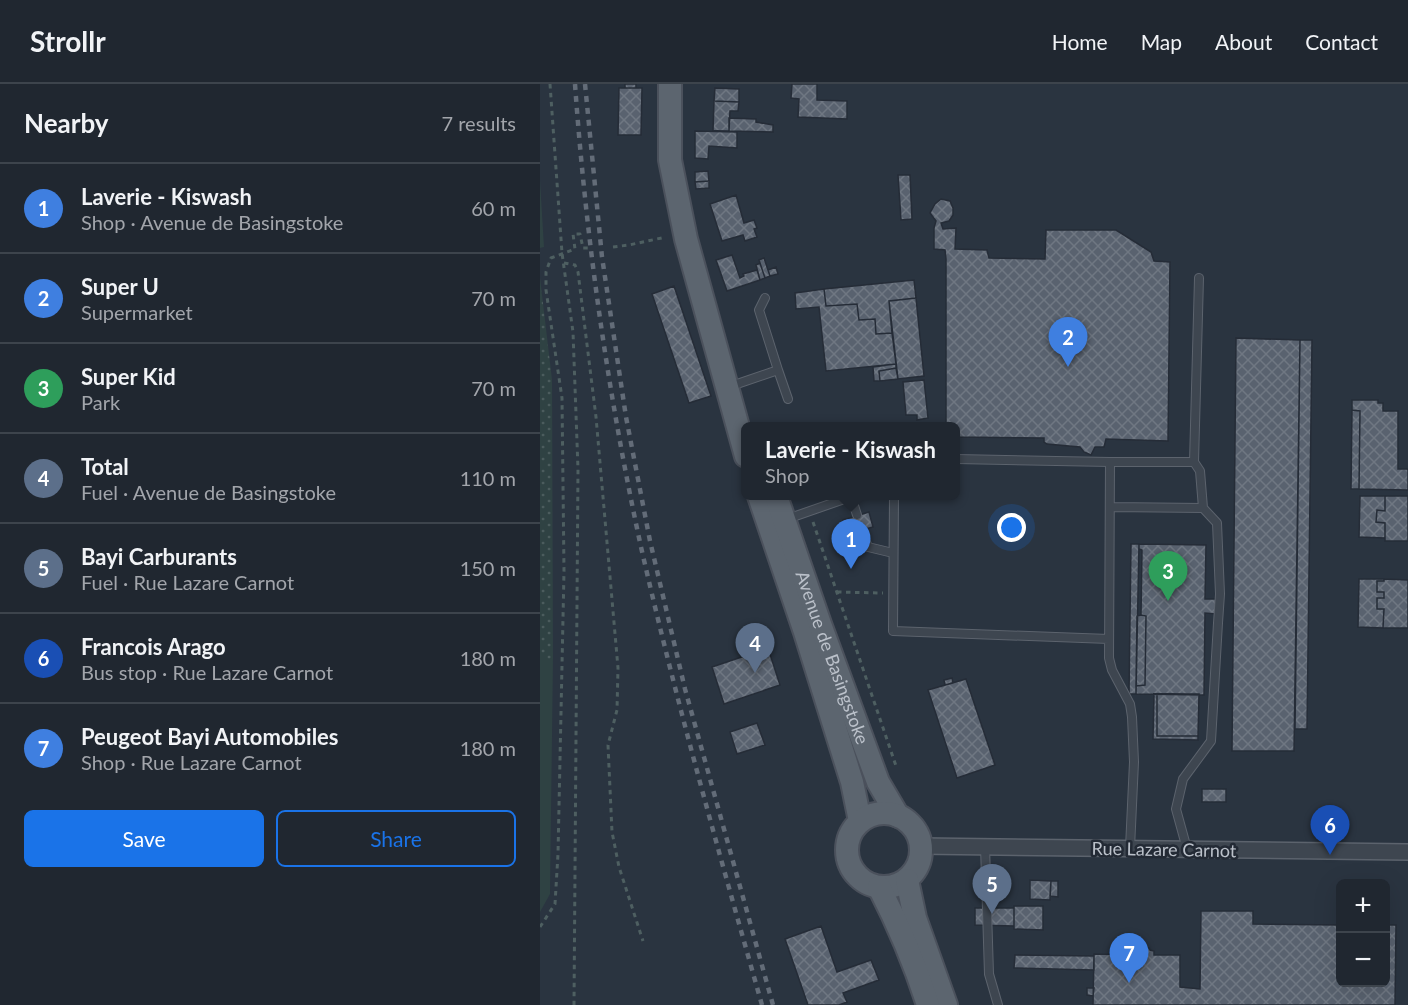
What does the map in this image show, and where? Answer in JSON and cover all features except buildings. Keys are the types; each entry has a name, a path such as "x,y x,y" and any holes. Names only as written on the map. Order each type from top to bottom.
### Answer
{"main road":[{"path":"670,84 670,160 686,236 741,438"},
{"path":"686,236 751,422"},
{"name":"Avenue de Basingstoke","path":"761,500 849,771 860,821"},
{"name":"Avenue de Basingstoke","path":"778,500 875,774 898,816"},
{"path":"878,813 898,816 914,828 921,846 920,858 915,870 907,880 889,887 867,884 857,877 846,855 847,842 852,831 860,821 878,813"},
{"path":"907,880 915,918 946,1005"},
{"path":"879,887 902,932 928,1005"}],"street":[{"name":"Rue Lazare Carnot","path":"921,846 1408,852"}],"lane":[{"path":"1187,849 1176,809 1183,779 1211,741 1220,594 1216,523 1203,508 1200,471 1194,462 1199,278"},
{"path":"765,298 759,310 788,399"},
{"path":"737,384 778,370"},
{"path":"960,459 1194,462"},
{"path":"1110,462 1108,639 1112,670 1130,704 1132,717 1134,762 1130,848"},
{"path":"784,520 839,500"},
{"path":"853,500 857,515"},
{"path":"894,500 892,631 1108,639"},
{"path":"1111,507 1203,508"},
{"path":"861,530 868,547 893,553"},
{"path":"985,846 989,974 998,1005"}],"path":[{"path":"550,84 562,253 573,332 579,469 574,1005"},
{"path":"540,927 555,904 556,894 564,571 562,398 546,272 551,258 574,249 573,234 580,234 582,248 590,248"},
{"path":"613,247 686,236"},
{"path":"564,263 575,265 578,272 596,417 618,668 617,710 608,745 612,832 619,867 643,941"},
{"path":"809,509 896,766 875,774"},
{"path":"837,592 893,593"}],"shaded area":[{"path":"540,180 544,247 540,248"},
{"path":"540,278 552,380 553,659 540,659"},
{"path":"540,659 553,659 550,894 540,912"}],"railway":[{"path":"575,84 592,259 629,490 654,605 683,720 762,1005"},
{"path":"585,84 602,257 626,417 650,541 685,689 773,1005"}],"place":[{"name":"Super U","path":"1068,367"},
{"name":"Laverie - Kiswash","path":"851,569"},
{"name":"Super Kid","path":"1168,601"},
{"name":"Total","path":"755,673"},
{"name":"Francois Arago","path":"1330,855"},
{"name":"Bayi Carburants","path":"992,914"},
{"name":"Peugeot Bayi Automobiles","path":"1129,983"}]}
